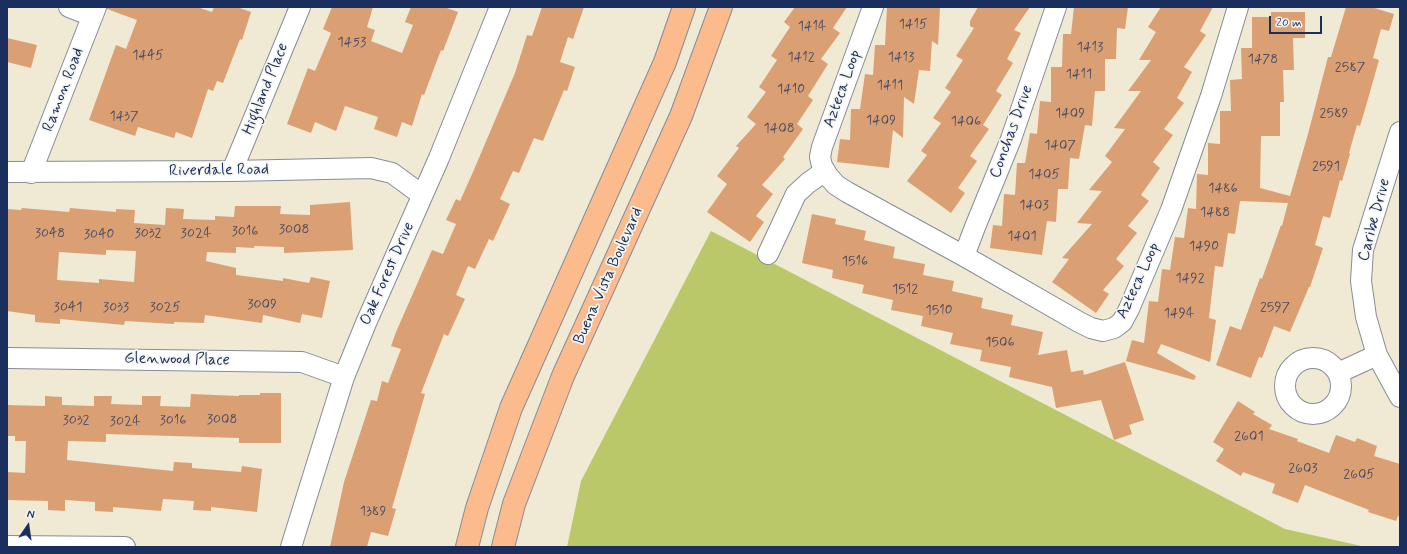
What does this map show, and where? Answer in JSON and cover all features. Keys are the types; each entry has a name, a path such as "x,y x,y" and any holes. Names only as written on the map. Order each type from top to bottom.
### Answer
{"main road":[{"path":"467,547 477,508 511,408 665,62 684,7"},
{"name":"Buena Vista Boulevard","path":"503,547 514,504 563,376 681,116 721,7"}],"street":[{"path":"69,7 94,11"},
{"name":"Highland Place","path":"232,172 300,7"},
{"name":"Oak Forest Drive","path":"290,547 344,376 439,158 500,7"},
{"name":"Azteca Loop","path":"873,7 822,147 820,157 825,171 836,185 847,192 1091,328 1103,331 1114,328 1122,322 1129,309 1171,210 1211,96 1238,7"},
{"name":"Conchas Drive","path":"964,256 1011,139 1056,7"},
{"name":"Ramon Road","path":"31,173 94,11"},
{"name":"Caribe Drive","path":"1400,132 1363,250 1361,281 1366,317 1377,355 1400,397"},
{"name":"Riverdale Road","path":"7,172 232,172 371,168 392,173 422,195"},
{"path":"768,254 796,194 825,171"},
{"path":"1338,373 1377,355"},
{"name":"Glenwood Place","path":"7,358 302,362 344,376"},
{"path":"7,546 125,547"}],"green space":[{"path":"711,231 1285,529 1366,547 567,547 581,481"}],"building":[{"path":"107,7 197,7 212,12 214,7 237,7 251,12 242,40 240,39 223,83 217,81 213,91 208,89 192,138 176,132 174,138 138,127 135,136 89,120 116,45 126,49 137,20 107,9"},
{"path":"332,7 373,7 367,27 375,30 371,41 402,53 413,25 405,22 411,7 444,7 458,12 443,51 441,50 424,95 422,94 412,126 402,122 397,137 374,129 378,117 345,106 336,131 315,122 311,133 287,124 308,68 315,71 331,33 323,29"},
{"path":"542,7 584,7 573,39 568,37 560,62 575,67 567,91 564,90 543,141 534,138 519,173 513,171 500,199 510,204 493,241 489,239 475,269 468,266 456,295 465,299 448,336 444,334 421,393 425,394 392,508 396,509 388,536 371,532 367,547 330,547 344,482 371,400 377,401 382,381 388,383 401,349 391,346 396,332 432,250 443,254 456,224 446,220 456,199 460,201 515,73 527,35 532,36"},
{"path":"795,7 847,7 833,28 840,33 821,59 828,64 808,96 813,100 797,124 803,129 783,157 785,159 762,185 773,194 756,216 764,222 750,242 707,212 727,184 717,176 739,148 736,146 756,124 747,117 766,92 759,87 777,60 771,56 790,27 784,22"},
{"path":"887,7 940,7 938,45 932,41 930,71 919,70 914,104 904,97 903,138 893,130 889,168 837,162 840,139 850,140 851,109 860,109 865,74 873,75 875,45 885,45"},
{"path":"978,7 1030,7 1014,30 1021,33 1007,59 1013,63 996,91 1002,95 983,125 989,129 970,156 977,161 958,188 965,193 951,213 907,181 927,155 921,151 941,123 933,118 951,92 945,88 963,60 956,56 974,28 970,26 970,21"},
{"path":"1074,7 1128,7 1125,29 1117,28 1116,59 1105,59 1105,91 1095,91 1092,126 1085,125 1079,159 1070,158 1068,189 1058,189 1056,222 1047,221 1042,255 990,248 993,225 1002,226 1004,194 1015,195 1017,163 1025,163 1030,133 1037,134 1040,101 1051,102 1051,67 1062,67 1063,34 1071,34"},
{"path":"1161,7 1213,7 1200,31 1206,35 1184,67 1192,72 1177,98 1184,103 1164,129 1173,135 1153,162 1160,168 1141,195 1149,201 1128,226 1137,233 1116,259 1124,266 1103,290 1109,294 1096,313 1052,282 1069,259 1062,258 1092,224 1077,223 1102,191 1089,190 1112,162 1105,156 1125,129 1114,128 1141,91 1128,91 1151,60 1139,60 1156,32 1148,27"},
{"path":"1346,7 1371,7 1394,14 1389,31 1381,29 1373,58 1379,60 1360,126 1357,125 1349,153 1350,154 1342,181 1340,180 1330,218 1323,216 1315,245 1323,248 1310,287 1290,332 1274,326 1262,358 1259,357 1251,378 1216,365 1230,326 1241,330 1260,278 1262,279 1281,225 1282,226 1288,203 1240,201 1235,234 1228,233 1223,267 1215,266 1209,318 1216,320 1210,362 1161,344 1157,353 1196,376 1194,380 1126,361 1132,340 1144,343 1149,301 1158,302 1162,269 1170,270 1175,237 1184,238 1188,208 1196,209 1197,174 1208,175 1208,143 1220,144 1220,111 1231,111 1230,80 1242,79 1241,48 1252,48 1252,17 1271,17 1271,12 1305,12 1305,38 1293,38 1294,70 1283,70 1284,102 1280,102 1280,136 1261,136 1260,188 1290,196 1328,57 1331,57"},
{"path":"7,38 37,45 31,68 7,62"},
{"path":"350,202 353,250 284,253 284,247 236,247 236,253 207,252 206,261 236,268 236,275 283,281 283,278 309,283 311,277 330,281 322,318 302,314 300,323 263,315 262,323 205,315 204,323 174,322 174,324 125,321 124,325 60,319 60,324 35,322 35,315 7,311 7,209 21,210 22,208 69,212 70,208 116,212 116,209 135,210 134,223 165,225 166,208 184,209 183,219 215,220 215,216 234,217 235,206 281,206 280,214 310,215 310,205","holes":["106,250 136,251 134,282 99,279 99,283 57,280 59,252 106,255"]},
{"path":"812,214 836,219 835,224 866,231 864,240 895,247 893,258 925,264 923,275 954,281 952,291 983,298 981,308 1013,315 1011,325 1043,332 1038,355 1067,350 1071,372 1083,370 1084,375 1125,362 1144,420 1129,425 1132,434 1114,440 1101,400 1056,408 1052,387 1009,377 1011,367 980,361 982,350 950,344 953,333 921,326 923,316 891,310 893,300 862,293 864,285 832,278 833,270 802,263"},
{"path":"260,393 281,393 281,443 239,443 239,438 106,434 106,442 68,441 67,460 173,471 174,462 192,463 192,468 241,472 242,466 262,469 257,512 211,507 211,511 193,510 194,501 163,499 161,511 113,507 113,512 95,511 95,502 65,500 65,511 48,510 48,501 7,500 7,472 25,473 26,441 15,441 15,436 7,436 7,405 45,406 45,396 62,397 62,405 94,406 94,396 112,396 111,404 142,405 142,396 161,396 160,406 190,407 191,394 239,396 260,395"},
{"path":"1238,401 1255,412 1253,414 1272,425 1269,429 1298,439 1297,441 1329,453 1336,435 1355,442 1357,438 1377,446 1374,456 1400,464 1400,517 1398,516 1396,521 1368,512 1369,510 1305,485 1298,503 1272,493 1275,484 1243,472 1241,476 1216,461 1224,449 1213,442"}]}
